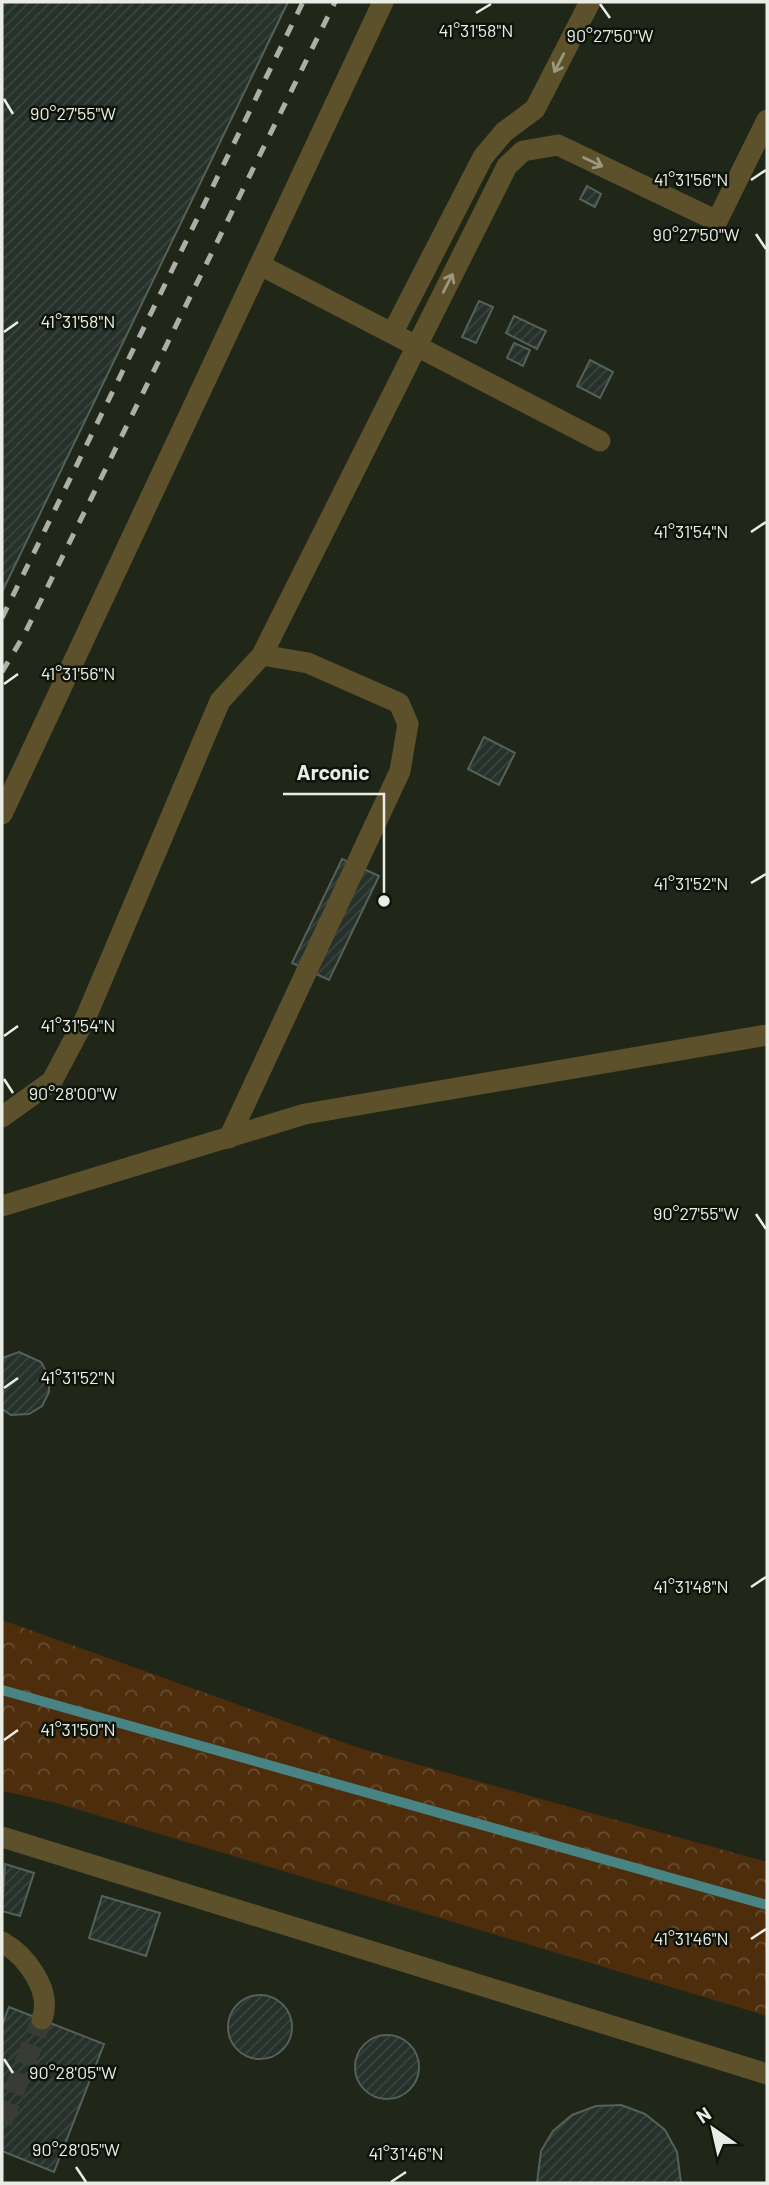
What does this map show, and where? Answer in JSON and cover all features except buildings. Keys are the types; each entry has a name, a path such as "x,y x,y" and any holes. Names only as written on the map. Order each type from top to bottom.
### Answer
{"lane":[{"path":"2,814 383,2"},
{"path":"394,332 483,157 505,132 535,110 590,2"},
{"path":"2,1117 52,1081 86,1017 220,701 262,655 507,166 523,151 558,145 717,221 767,120"},
{"path":"260,265 394,332 600,441"},
{"path":"229,1138 400,771 408,724 399,704 308,663 262,655"},
{"path":"2,1206 305,1114 767,1035"},
{"path":"2,1837 767,2074"},
{"path":"2,1942 18,1951 41,1988 44,2012 42,2019"}],"shaded area":[{"path":"2,2 767,2 767,2183 2,2183"}],"green space":[{"path":"2,1620 359,1748 767,1862 767,2016 53,1802 2,1791"}],"waterway":[{"path":"2,1690 767,1905"}],"tunnel":[{"path":"2,2122 42,2019"}],"railway":[{"path":"2,618 303,2"},
{"path":"2,672 24,635 335,2"}],"place":[{"name":"Arconic","path":"384,901"}]}
